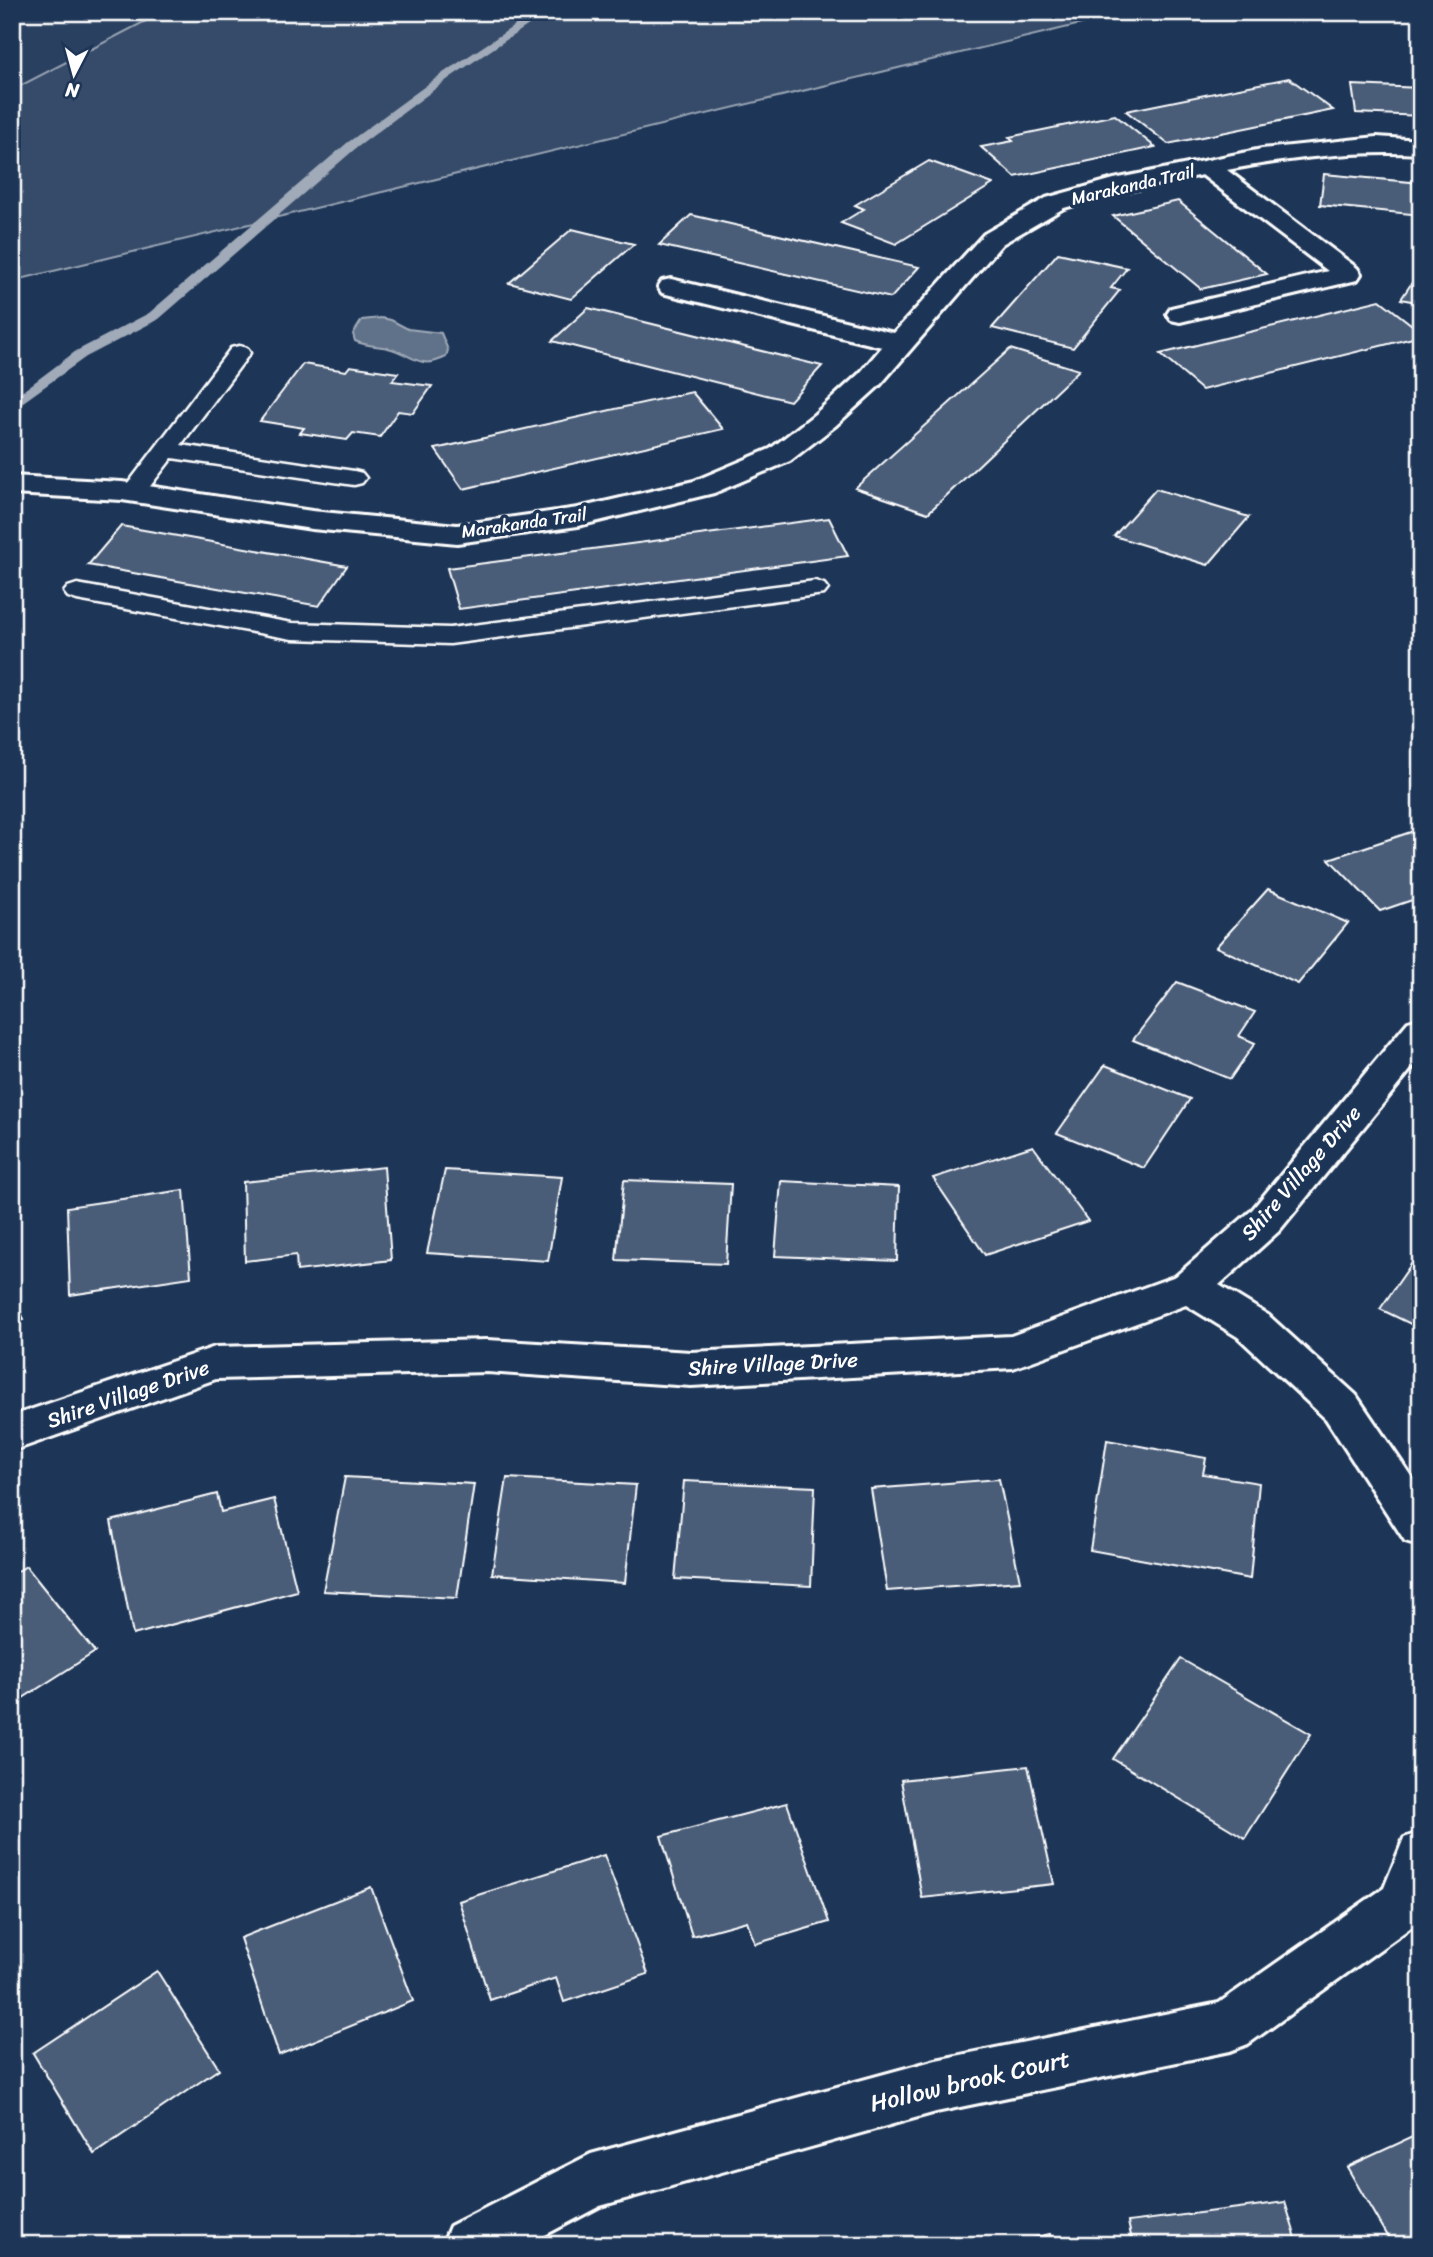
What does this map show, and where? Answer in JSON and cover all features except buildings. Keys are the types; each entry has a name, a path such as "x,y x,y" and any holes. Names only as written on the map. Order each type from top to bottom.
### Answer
{"street":[{"name":"Marakanda Trail","path":"12,485 133,493 312,520 457,534 578,517 704,487 780,455 825,420 870,379 993,239 1055,203 1114,186 1262,156 1377,144 1421,147"},
{"path":"1180,314 1348,274 1208,168"},
{"path":"671,288 900,343"},
{"name":"Shire Village Drive","path":"12,1434 215,1363 487,1356 691,1369 1013,1352 1190,1287 1265,1221 1421,1031"},
{"path":"1190,1287 1253,1326 1340,1407 1421,1528"},
{"name":"Hollow brook Court","path":"469,2245 591,2181 936,2086 1230,2026 1404,1903 1421,1854"}],"lane":[{"path":"133,493 239,353"},
{"path":"165,450 354,478"},
{"path":"77,592 292,631 450,636 815,589"}],"shaded area":[{"path":"12,12 163,12 12,90"},
{"path":"163,12 1131,12 12,281 12,90"},
{"path":"381,318 408,329 441,333 448,350 446,357 422,362 388,348 355,341 353,334 362,320"}],"waterway":[{"path":"12,406 81,354 154,316 351,146 447,75 543,12"}]}
